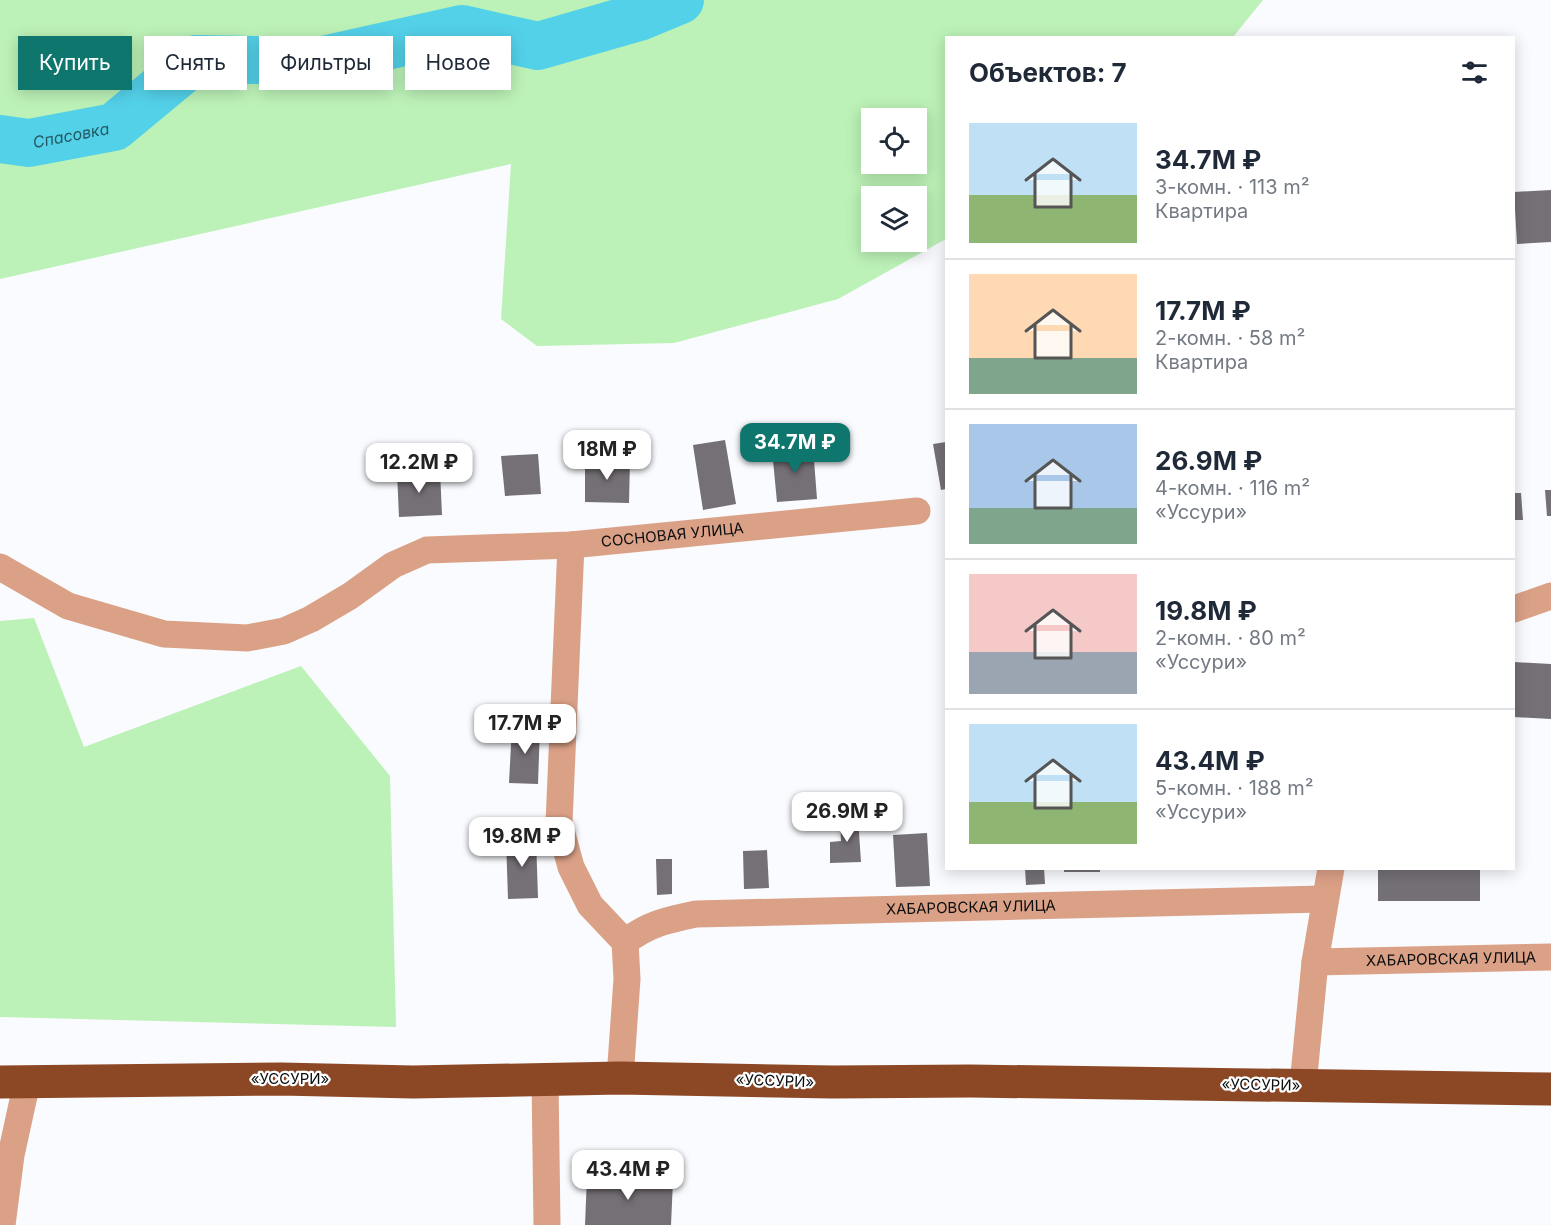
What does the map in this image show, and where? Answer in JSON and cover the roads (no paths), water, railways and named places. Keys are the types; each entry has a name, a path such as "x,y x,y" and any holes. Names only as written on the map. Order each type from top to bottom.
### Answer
{"highway":[{"name":"«УССУРИ»","path":"14,1082 280,1079 413,1082 620,1078 1551,1089"}],"street":[{"name":"СОСНОВАЯ УЛИЦА","path":"0,567 68,606 164,634 247,638 284,631 311,619 351,596 393,565 427,550 571,545 917,511"},
{"path":"571,545 559,823 571,867 590,904 625,942 627,979 620,1078"},
{"path":"1515,609 1551,596"},
{"path":"1303,1085 1315,962 1330,870"},
{"name":"ХАБАРОВСКАЯ УЛИЦА","path":"625,942 641,930 664,920 696,914 1324,899"},
{"name":"ХАБАРОВСКАЯ УЛИЦА","path":"1315,962 1551,957"},
{"path":"545,1080 547,1225"},
{"path":"2,1225 11,1155 14,1082"}],"waterway":[{"name":"Спасовка","path":"0,139 29,143 114,127 196,59 319,61 462,29 538,46 639,17 680,0"}]}
